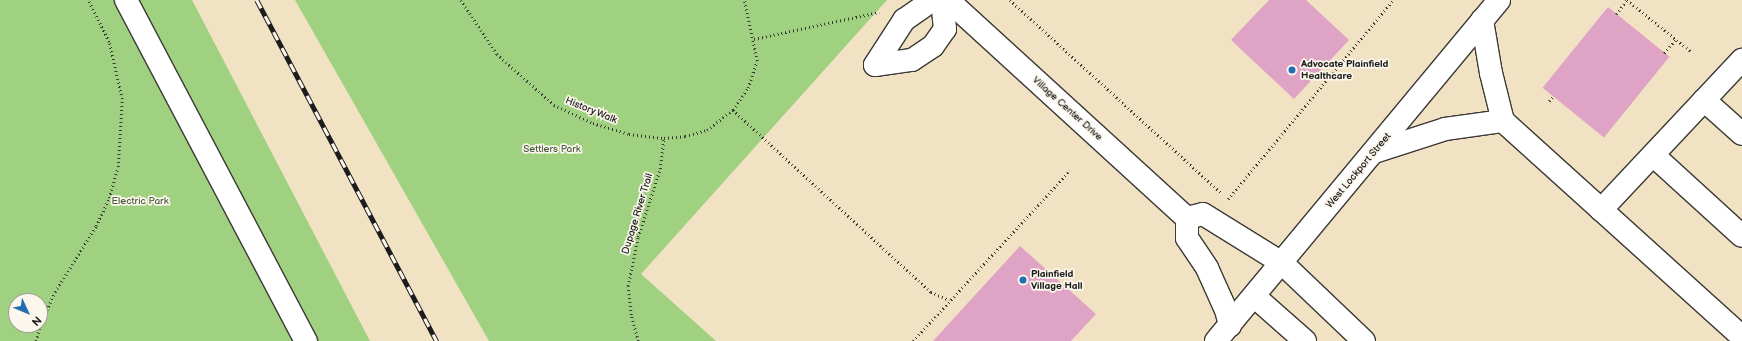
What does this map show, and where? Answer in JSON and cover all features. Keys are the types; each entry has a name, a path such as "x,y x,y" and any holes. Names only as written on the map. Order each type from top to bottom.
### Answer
{"street":[{"path":"126,0 306,341"},
{"path":"933,0 904,20 875,66 912,60 933,46 945,29 942,0"},
{"name":"Village Center Drive","path":"948,0 1187,218"},
{"name":"West Lockport Street","path":"1223,333 1499,0"},
{"path":"1482,20 1491,73 1503,121 1742,337"},
{"path":"1601,210 1742,60"},
{"path":"1704,100 1742,134"},
{"path":"1374,152 1445,129 1503,121"},
{"path":"1653,156 1742,236"},
{"path":"1223,333 1226,310 1207,268 1187,238 1187,218 1203,214 1282,263 1364,341"},
{"path":"1254,296 1305,341"}],"path":[{"path":"36,341 40,325 54,292 96,226 109,198 118,167 122,99 110,42 88,0"},
{"name":"History Walk","path":"461,0 497,54 554,105 593,123 629,134 664,138 685,136 707,130 733,110 748,88 757,61 754,39 744,0"},
{"path":"1010,0 1233,205"},
{"path":"1228,200 1393,0"},
{"path":"1616,14 1627,0 1692,52"},
{"path":"754,39 887,10"},
{"path":"1664,53 1676,39"},
{"path":"1549,100 1553,96"},
{"path":"733,110 930,292 949,300"},
{"name":"Dupage River Trail","path":"638,341 631,315 628,286 638,237 660,169 664,138"},
{"path":"913,341 949,300 1070,170"}],"green space":[{"name":"Electric Park","path":"0,0 192,0 370,341 0,341"},
{"name":"Settlers Park","path":"295,0 887,0 641,274 716,341 489,341"}],"building":[{"name":"Advocate Plainfield Healthcare","path":"1269,0 1306,0 1349,40 1294,99 1231,40"},
{"path":"1608,7 1669,57 1604,138 1543,88"},
{"name":"Plainfield Village Hall","path":"1020,246 1096,314 1071,341 933,341"}],"railway":[{"path":"257,0 437,341"}],"place":[{"name":"Advocate Plainfield Healthcare","path":"1292,70"},
{"name":"Plainfield Village Hall","path":"1023,280"}]}
